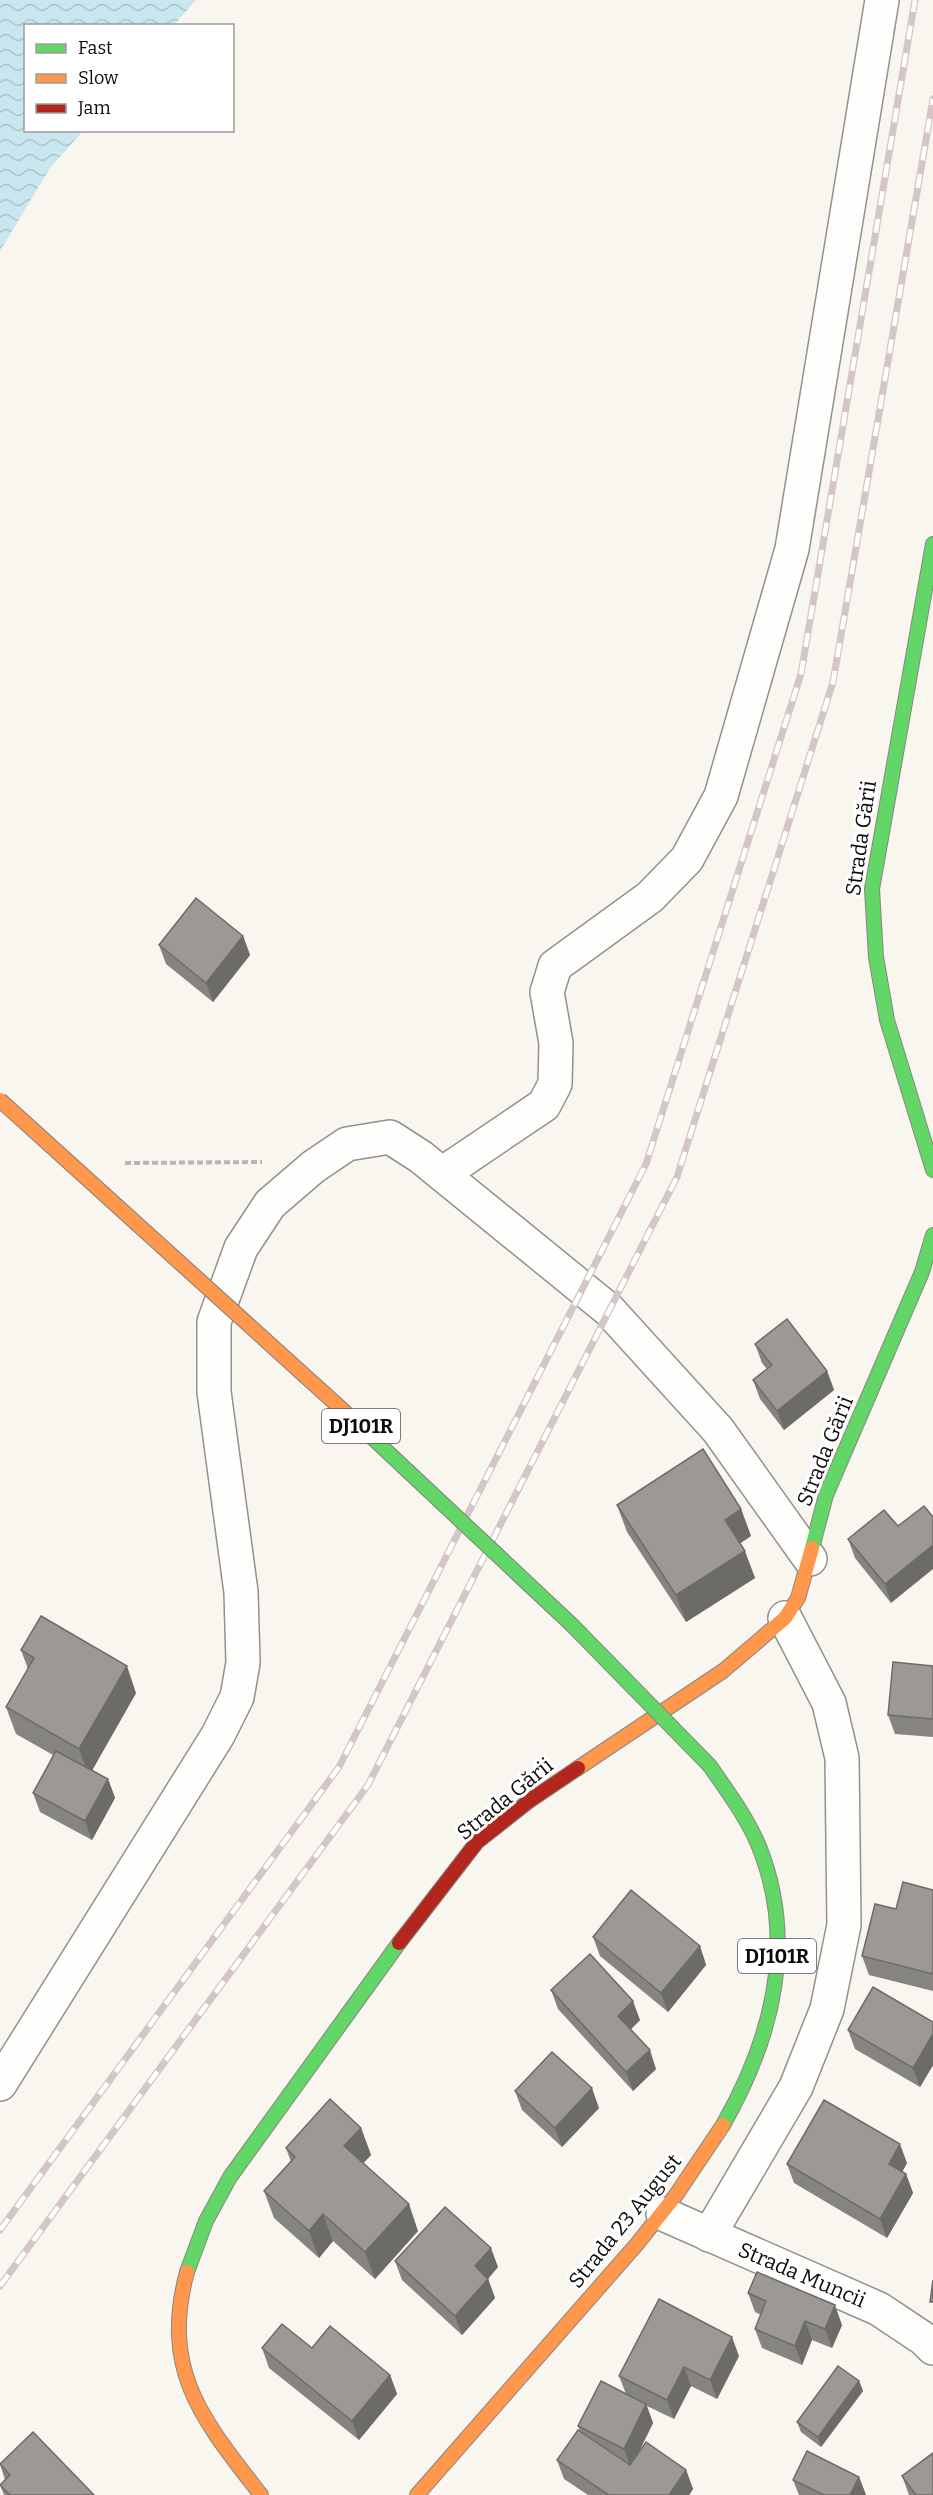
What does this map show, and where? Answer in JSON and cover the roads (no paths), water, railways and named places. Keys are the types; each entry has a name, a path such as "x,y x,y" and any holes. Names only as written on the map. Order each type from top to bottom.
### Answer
{"street":[{"path":"442,1174 544,1105 555,1084 556,1043 547,992 555,966 650,897 687,859 721,796 792,549 882,0"},
{"name":"Strada Gării","path":"933,544 872,889 873,934 882,998 897,1059 933,1170"},
{"name":"Strada 23 August","path":"0,1100 396,1459 572,1625 710,1766 741,1811 762,1854 773,1893 778,1930 777,1967 772,2012 756,2063 739,2101 663,2214 417,2495"},
{"path":"0,2084 211,1745 237,1697 243,1663 242,1592 214,1392 214,1322 241,1248 270,1204 313,1167 347,1144 390,1137 442,1174 609,1310 718,1430 810,1559"},
{"name":"Strada Gării","path":"261,2495 226,2453 193,2399 180,2340 179,2302 191,2258 206,2221 230,2177 430,1900 477,1842 529,1801 723,1671 785,1618 798,1598 826,1495 922,1272 933,1234"},
{"path":"709,2235 796,2086 826,2009 844,1925 842,1758 829,1703 785,1618"},
{"name":"Strada Muncii","path":"663,2214 879,2308 924,2339 933,2348"}],"water":[{"path":"0,0 196,0 175,24 24,24 24,132 82,132 50,168 0,251"}],"railway":[{"path":"0,2230 339,1767 646,1164 801,674 915,0"},
{"path":"0,2286 368,1785 677,1177 833,682 933,99"}]}
